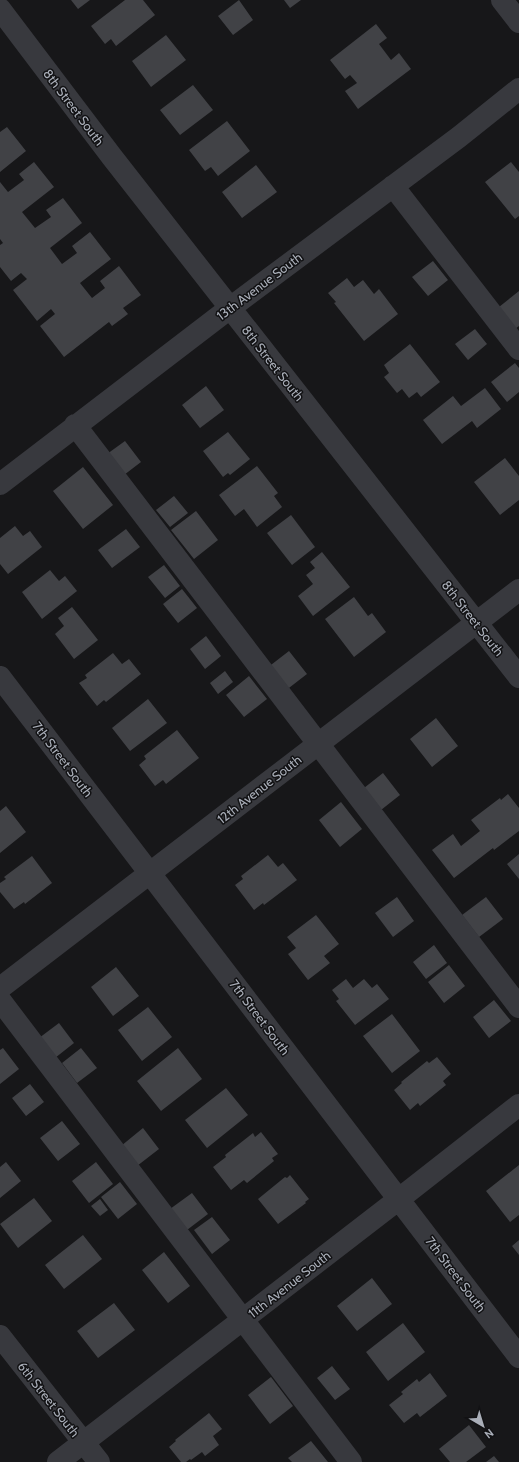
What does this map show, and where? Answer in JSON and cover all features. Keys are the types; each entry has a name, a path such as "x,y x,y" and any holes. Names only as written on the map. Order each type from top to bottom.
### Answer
{"street":[{"path":"502,0 519,22"},
{"name":"8th Street South","path":"0,10 112,157 519,677"},
{"name":"13th Avenue South","path":"0,484 75,425 459,137 519,89"},
{"path":"393,186 519,349"},
{"path":"75,425 206,595 397,850 519,1008"},
{"name":"12th Avenue South","path":"0,988 519,590"},
{"name":"7th Street South","path":"0,677 519,1357"},
{"path":"0,1000 351,1462"},
{"name":"11th Avenue South","path":"58,1462 519,1105"},
{"name":"6th Street South","path":"0,1336 99,1462"}],"building":[{"path":"71,0 90,0 78,9"},
{"path":"125,0 143,0 155,15 116,46 111,39 105,44 91,26"},
{"path":"239,0 253,20 233,35 218,16"},
{"path":"284,0 301,0 290,8"},
{"path":"376,24 387,38 379,44 391,60 399,53 411,69 358,109 345,91 357,83 350,75 345,79 330,60"},
{"path":"166,35 186,60 151,87 132,61"},
{"path":"193,85 213,110 180,135 160,110"},
{"path":"227,121 250,151 218,176 211,167 205,171 189,150"},
{"path":"7,127 26,151 0,172 0,132"},
{"path":"34,162 54,187 22,212 35,228 51,217 46,210 63,198 82,223 50,248 62,264 77,253 72,246 90,232 111,259 80,283 92,298 105,288 100,281 119,266 141,295 123,308 128,314 112,326 109,322 64,357 40,326 55,314 51,309 37,321 13,290 27,279 21,273 11,281 0,267 0,245 3,243 0,239 0,182 8,192 24,180 19,174"},
{"path":"511,162 519,172 519,216 515,219 485,182"},
{"path":"256,165 277,192 242,218 222,192"},
{"path":"433,261 448,280 428,296 412,277"},
{"path":"347,278 354,287 363,280 374,294 379,289 398,314 364,341 328,293"},
{"path":"519,291 519,326 515,329 499,307"},
{"path":"475,329 487,344 468,360 455,344"},
{"path":"410,344 440,382 421,397 417,392 409,398 402,389 397,393 384,377 389,373 384,365"},
{"path":"515,363 519,368 519,392 507,402 491,382"},
{"path":"206,386 224,410 200,428 182,405"},
{"path":"485,388 501,409 477,428 472,421 442,444 423,420 453,396 461,406"},
{"path":"228,432 250,459 230,475 228,473 223,477 203,451"},
{"path":"125,441 141,462 124,475 107,454"},
{"path":"505,458 519,476 519,500 500,515 474,482"},
{"path":"257,466 278,493 274,496 282,507 257,527 244,509 235,516 219,495"},
{"path":"83,467 113,505 83,529 53,491"},
{"path":"174,496 188,513 170,527 156,510"},
{"path":"196,511 218,540 194,559 171,530"},
{"path":"291,515 315,547 292,565 267,533"},
{"path":"15,526 23,536 30,531 42,547 8,574 0,564 0,538"},
{"path":"126,529 140,547 112,568 98,550"},
{"path":"322,552 350,587 313,616 298,596 313,584 306,575 315,568 310,562"},
{"path":"164,565 180,586 165,598 148,577"},
{"path":"50,570 59,581 65,576 77,591 42,619 22,592"},
{"path":"182,589 197,608 178,623 163,604"},
{"path":"354,597 368,616 372,613 386,632 354,657 325,619"},
{"path":"72,607 98,640 74,659 55,634 64,626 58,618"},
{"path":"206,636 221,656 205,669 190,649"},
{"path":"289,651 307,674 285,691 267,668"},
{"path":"113,653 122,664 129,659 141,674 106,702 104,700 97,706 79,683 87,678 85,675"},
{"path":"225,671 233,682 218,694 210,683"},
{"path":"249,676 267,699 244,717 226,695"},
{"path":"148,699 167,723 130,751 112,728"},
{"path":"436,718 458,746 432,767 410,739"},
{"path":"177,730 199,758 166,784 163,780 155,786 139,765 146,759 144,756"},
{"path":"383,773 400,795 381,810 364,788"},
{"path":"508,794 519,808 519,831 494,850 493,848 454,878 432,850 453,834 461,846 480,831 471,820 500,798 501,800"},
{"path":"341,802 362,829 340,847 319,820"},
{"path":"6,806 26,832 0,853 0,811"},
{"path":"519,854 519,879 507,864"},
{"path":"268,855 278,867 283,863 297,880 264,905 263,903 254,910 235,885 243,879 241,876"},
{"path":"32,856 52,883 25,904 24,902 14,909 0,892 0,883 6,879 4,877"},
{"path":"397,897 414,921 393,937 375,913"},
{"path":"486,897 503,919 479,937 462,915"},
{"path":"316,915 339,944 324,956 330,963 308,980 288,954 296,948 287,937"},
{"path":"434,945 447,963 426,979 413,962"},
{"path":"449,965 465,986 444,1003 428,982"},
{"path":"116,967 139,996 113,1016 91,987"},
{"path":"346,979 353,988 364,979 372,988 377,984 389,999 355,1025 336,1001 339,999 332,990"},
{"path":"494,1000 511,1021 489,1038 473,1017"},
{"path":"148,1007 172,1037 142,1061 118,1030"},
{"path":"392,1014 420,1051 392,1073 363,1036"},
{"path":"59,1023 74,1043 55,1058 39,1038"},
{"path":"3,1048 19,1069 0,1084 0,1050"},
{"path":"81,1048 97,1068 77,1083 62,1063"},
{"path":"178,1048 202,1079 161,1111 137,1081"},
{"path":"437,1057 451,1074 443,1081 446,1085 420,1106 418,1103 410,1110 394,1090 402,1083 401,1082 427,1061 429,1063"},
{"path":"30,1084 44,1102 26,1116 12,1098"},
{"path":"226,1088 248,1115 207,1148 185,1120"},
{"path":"62,1121 80,1144 58,1161 40,1138"},
{"path":"143,1128 159,1149 137,1166 121,1146"},
{"path":"261,1132 278,1154 272,1158 274,1161 247,1183 244,1180 231,1190 213,1167 226,1157 225,1155 253,1133 255,1137"},
{"path":"6,1162 21,1181 0,1198 0,1167"},
{"path":"96,1162 113,1184 89,1203 72,1181"},
{"path":"519,1165 519,1215 510,1222 486,1191"},
{"path":"290,1175 309,1199 305,1202 306,1203 278,1224 258,1199 285,1177 287,1178"},
{"path":"120,1182 137,1204 118,1219 101,1197"},
{"path":"192,1193 208,1214 187,1230 170,1209"},
{"path":"34,1198 52,1221 18,1248 0,1224"},
{"path":"100,1199 108,1210 100,1216 91,1206"},
{"path":"212,1217 230,1240 212,1254 194,1230"},
{"path":"83,1235 102,1259 64,1289 45,1265"},
{"path":"519,1240 519,1255 512,1246"},
{"path":"164,1252 190,1286 168,1303 142,1270"},
{"path":"372,1278 392,1304 357,1331 337,1306"},
{"path":"114,1303 135,1330 98,1358 77,1331"},
{"path":"403,1323 425,1352 388,1381 366,1352"},
{"path":"332,1366 350,1389 335,1400 317,1378"},
{"path":"430,1373 447,1396 420,1417 417,1413 404,1423 389,1405 403,1394 401,1392 417,1379 419,1382"},
{"path":"271,1377 293,1406 270,1424 248,1395"},
{"path":"209,1413 222,1429 213,1436 219,1445 205,1456 202,1452 191,1460 181,1462 169,1447 176,1441 175,1440"},
{"path":"469,1425 486,1447 466,1462 450,1462 439,1449"},
{"path":"311,1441 328,1462 292,1462 288,1458"},
{"path":"494,1456 499,1462 486,1462"}]}
